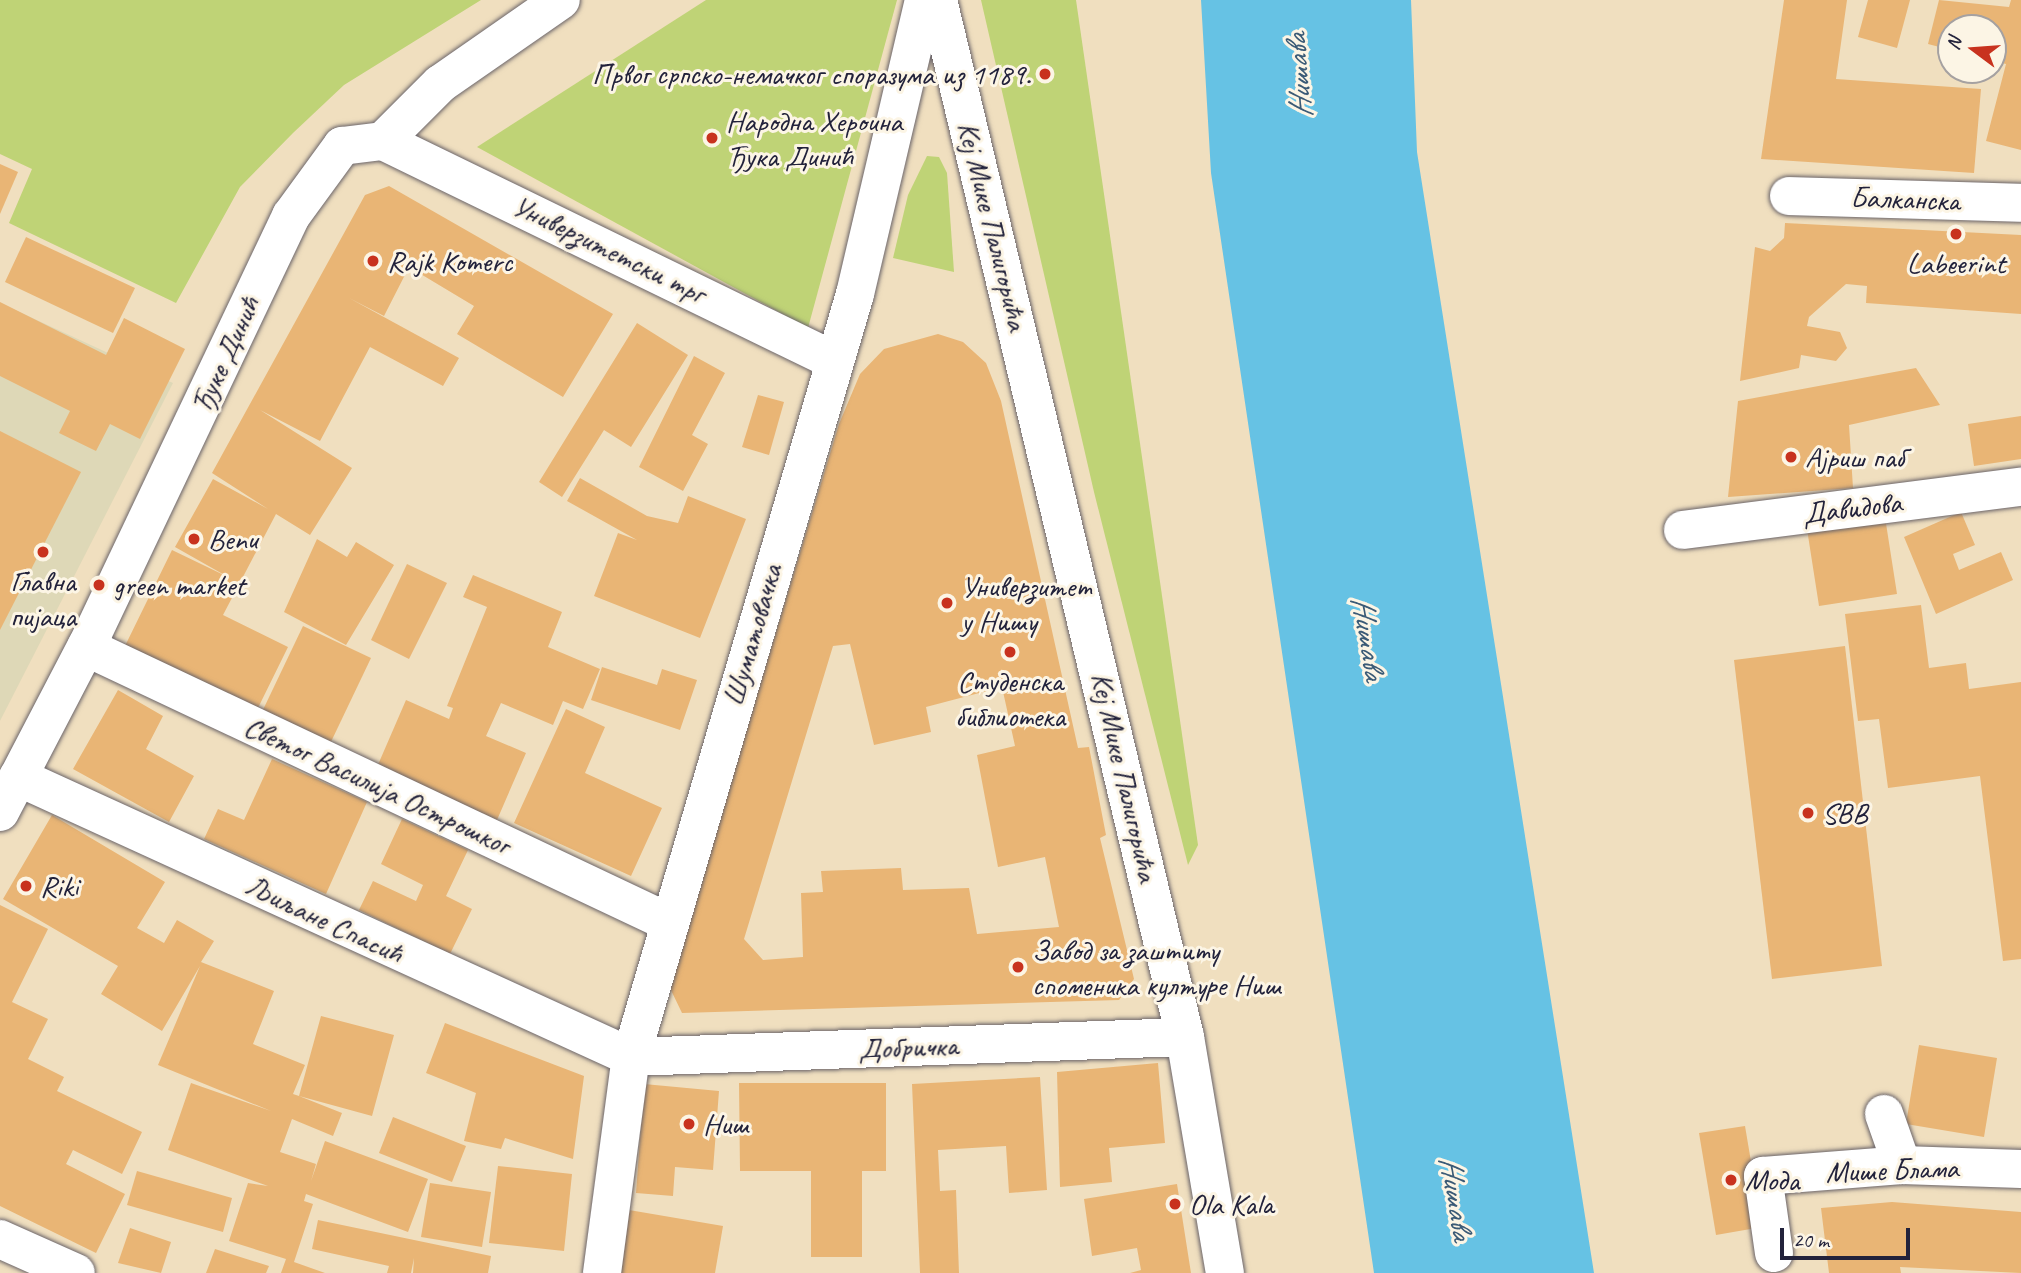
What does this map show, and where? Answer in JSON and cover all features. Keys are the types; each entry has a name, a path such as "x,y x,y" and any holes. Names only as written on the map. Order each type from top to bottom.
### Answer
{"street":[{"path":"383,141 440,84 561,0"},
{"name":"Шуматовачка","path":"602,1273 631,1057 833,360 924,0"},
{"name":"Кеј Мике Палигорића","path":"938,0 1185,1037 1225,1273"},
{"name":"Универзитетски трг","path":"383,141 833,360"},
{"name":"Ђуке Динић","path":"0,812 86,647 313,177 342,146 383,141"},
{"name":"Балканска","path":"1789,196 2021,203"},
{"name":"Давидова","path":"1684,530 2021,487"},
{"name":"Светог Василија Острошког","path":"86,647 668,922"},
{"name":"Љиљане Спасић","path":"18,777 631,1057"},
{"name":"Добричка","path":"631,1057 1185,1037"},
{"path":"1884,1114 1902,1164"},
{"name":"Мише Блама","path":"1774,1253 1763,1176 1902,1164 2021,1169"},
{"path":"0,1239 33,1264 76,1273"}],"shaded area":[{"name":"Главна пијаца","path":"0,303 173,383 0,721"}],"green space":[{"path":"0,0 481,0 344,85 293,133 240,187 176,303 9,223 32,169 0,154"},
{"path":"706,0 897,0 808,328 477,147"},
{"path":"981,0 1076,0 1198,845 1188,865 1094,492"},
{"path":"927,156 939,157 947,173 954,272 893,258 908,195"}],"water":[{"name":"Нишава","path":"1201,0 1411,0 1417,152 1594,1273 1374,1273 1211,173"}],"building":[{"path":"1784,0 1847,0 1836,79 1981,89 1974,173 1761,159"},
{"path":"1868,0 1910,0 1897,48 1858,37"},
{"path":"1939,0 2009,7 2011,0 2021,0 2021,150 1986,141 2001,84 2007,84 2007,14 1937,14 1937,46 1928,44"},
{"path":"0,164 18,172 0,214"},
{"path":"389,186 613,314 563,397 457,334 474,306 409,267 384,316 349,298 459,358 443,386 370,347 320,441 260,410 352,468 310,535 276,514 223,615 288,647 256,712 124,648 172,550 228,577 175,547 213,479 268,509 212,473 365,195"},
{"path":"1785,223 2021,235 2021,314 1866,303 1867,286 1846,284 1809,317 1807,326 1840,332 1847,348 1836,361 1801,355 1799,368 1740,381 1755,247 1770,251 1784,238"},
{"path":"26,237 135,288 113,333 5,282"},
{"path":"0,302 106,355 124,318 185,349 140,439 110,424 96,451 59,433 70,411 0,376"},
{"path":"637,323 688,355 631,447 604,430 562,497 539,482"},
{"path":"938,334 963,342 986,363 1001,401 1078,748 1089,747 1106,835 1100,838 1134,979 1119,1000 682,1013 669,986 839,424 860,374 884,349","holes":["850,644 874,745 931,732 926,707 1002,687 1015,746 977,755 998,867 1045,857 1059,927 977,934 969,888 903,890 901,868 821,871 823,892 801,893 803,957 763,960 744,939 833,646"]},
{"path":"694,356 725,373 692,435 708,444 683,491 639,467"},
{"name":"Ајриш паб","path":"1916,368 1940,405 1849,425 1853,488 1728,497 1738,401"},
{"path":"758,395 784,402 769,455 742,447"},
{"path":"2021,416 2021,459 1974,466 1968,424"},
{"path":"0,431 81,472 0,630"},
{"path":"580,478 647,516 678,523 688,496 746,519 700,638 594,596 618,533 637,540 567,501"},
{"path":"1961,512 1975,545 1953,554 1959,570 2001,552 2013,580 1936,614 1904,537"},
{"path":"1885,517 1897,594 1819,606 1807,529"},
{"path":"317,539 347,557 356,542 394,565 346,645 284,612"},
{"path":"407,564 447,583 409,659 371,640"},
{"path":"473,575 562,612 548,647 600,669 583,709 563,701 553,725 501,703 486,736 526,753 497,820 377,767 406,700 449,719 453,708 447,706 487,607 463,597"},
{"path":"1921,605 1929,668 1966,663 1969,689 2021,682 2021,959 2003,961 1980,776 1888,788 1879,719 1858,721 1845,614"},
{"path":"303,626 371,658 329,746 261,714"},
{"name":"SBB","path":"1845,646 1882,966 1772,979 1734,660"},
{"path":"602,667 657,685 662,669 697,680 680,730 591,700"},
{"path":"118,690 163,716 146,749 194,776 169,822 73,769"},
{"path":"566,709 605,727 585,773 662,808 631,876 514,823"},
{"path":"272,759 367,802 326,894 204,839 218,809 244,820"},
{"path":"52,815 165,882 137,928 164,943 177,920 214,941 201,962 274,991 253,1044 305,1065 293,1094 342,1113 333,1136 292,1119 280,1152 316,1164 311,1181 325,1141 428,1179 408,1232 306,1194 304,1201 313,1204 294,1262 325,1273 281,1273 286,1259 229,1241 248,1183 268,1186 168,1150 191,1083 271,1111 158,1065 200,966 162,1031 101,994 118,966 3,899"},
{"path":"402,819 468,850 446,896 472,909 450,954 359,910 373,881 416,901 423,885 381,864"},
{"path":"0,905 48,929 12,1002 48,1019 28,1059 64,1077 57,1091 142,1132 122,1174 73,1150 66,1164 125,1194 96,1253 0,1206"},
{"path":"321,1016 394,1035 372,1116 299,1096"},
{"path":"445,1023 584,1076 573,1159 505,1138 501,1149 464,1141 476,1093 426,1073"},
{"path":"1919,1045 1997,1058 1984,1137 1906,1124"},
{"path":"1158,1063 1165,1143 1109,1148 1112,1182 1060,1187 1057,1072"},
{"path":"1040,1077 1047,1190 1009,1193 1006,1146 938,1150 940,1191 956,1190 959,1273 920,1273 912,1084"},
{"path":"739,1083 886,1083 886,1171 862,1171 862,1257 811,1257 811,1171 740,1171"},
{"path":"644,1084 719,1091 713,1170 675,1167 673,1196 636,1193"},
{"path":"393,1117 466,1146 452,1182 379,1153"},
{"name":"Мода","path":"1745,1126 1762,1227 1716,1235 1699,1133"},
{"path":"498,1166 572,1174 564,1251 489,1243"},
{"path":"137,1171 232,1198 223,1232 127,1205"},
{"path":"430,1183 491,1192 482,1247 421,1237"},
{"path":"1177,1184 1191,1273 1130,1273 1141,1270 1137,1248 1092,1256 1084,1199"},
{"path":"1892,1202 2021,1212 2021,1273 1900,1267 1901,1273 1829,1273 1821,1208"},
{"path":"629,1210 723,1226 715,1273 618,1273"},
{"path":"318,1220 491,1256 488,1273 413,1273 414,1258 411,1273 387,1273 389,1266 312,1249"},
{"path":"130,1228 171,1242 161,1273 118,1263"},
{"path":"215,1249 269,1266 266,1273 206,1273"}],"place":[{"name":"Првог српско-немачког споразума из 1189.","path":"1045,74"},
{"name":"Народна Хероина Ђука Динић","path":"712,138"},
{"name":"Labeerint","path":"1956,234"},
{"name":"Rajk Komerc","path":"373,261"},
{"name":"Ајриш паб","path":"1791,457"},
{"name":"Benu","path":"194,539"},
{"name":"Главна пијаца","path":"43,552"},
{"name":"green market","path":"99,585"},
{"name":"Универзитет у Нишу","path":"947,603"},
{"name":"Студенска библиотека","path":"1010,652"},
{"name":"SBB","path":"1808,813"},
{"name":"Riki","path":"26,886"},
{"name":"Завод за заштиту споменика културе Ниш","path":"1018,967"},
{"name":"Ниш","path":"689,1124"},
{"name":"Мода","path":"1731,1180"},
{"name":"Ola Kala","path":"1175,1204"}]}
